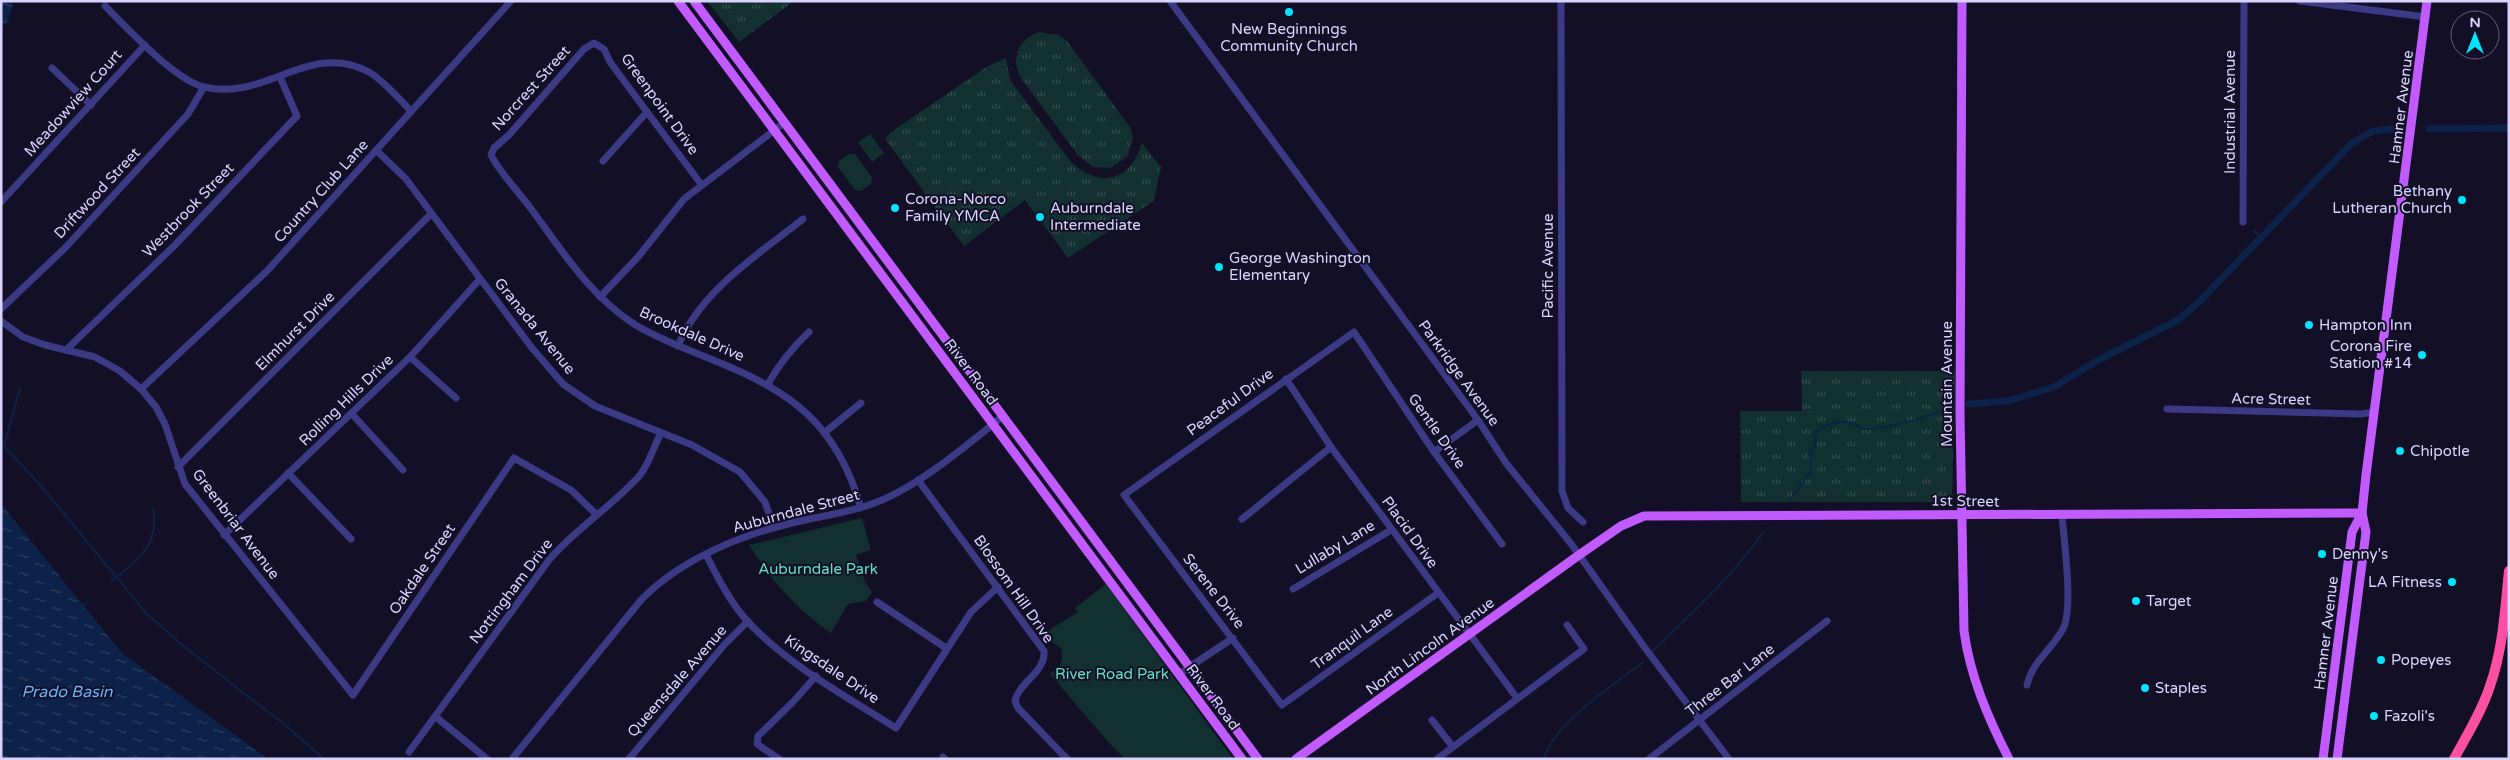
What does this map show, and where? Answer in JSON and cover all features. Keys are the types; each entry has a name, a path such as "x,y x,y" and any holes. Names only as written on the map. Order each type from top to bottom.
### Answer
{"highway":[{"path":"2454,759 2483,702 2497,665 2504,625 2509,571"}],"main road":[{"name":"River Road","path":"678,1 1242,759"},
{"name":"River Road","path":"694,1 1258,759"},
{"name":"Mountain Avenue","path":"1962,1 1960,414 1964,623 1967,655 1983,703 2009,759"},
{"name":"Hamner Avenue","path":"2337,759 2366,532 2362,513 2427,1"},
{"name":"1st Street","path":"1579,555 1621,526 1644,516 1938,513 1963,516 2362,513"},
{"name":"Hamner Avenue","path":"2323,759 2352,532 2362,513"},
{"name":"North Lincoln Avenue","path":"1296,759 1579,555"}],"street":[{"name":"Country Club Lane","path":"141,389 267,271 511,1"},
{"name":"Parkridge Avenue","path":"1170,1 1478,420 1506,464 1579,555 1645,648 1729,759"},
{"name":"Pacific Avenue","path":"1562,1 1562,491 1568,508 1583,522"},
{"name":"Industrial Avenue","path":"2244,1 2244,222"},
{"path":"2300,1 2426,17"},
{"path":"105,6 145,46 174,71 204,87 242,90 280,78 301,67 322,62 346,64 370,73 411,111"},
{"name":"Greenpoint Drive","path":"594,43 604,49 610,62 701,184"},
{"name":"Norcrest Street","path":"492,154 494,148 509,135 584,48 594,43"},
{"name":"Meadowview Court","path":"1,202 145,46"},
{"path":"52,68 91,105"},
{"name":"Westbrook Street","path":"66,350 175,245 297,116 280,78"},
{"name":"Driftwood Street","path":"1,309 66,247 182,120 204,87"},
{"path":"603,160 646,112"},
{"path":"600,297 638,257 672,212 701,184 784,123"},
{"name":"Granada Avenue","path":"376,150 406,179 532,348 563,384 595,406 692,444 740,472 764,502 774,528"},
{"name":"Brookdale Drive","path":"492,154 590,287 600,297 636,325 678,346 768,384 789,397 824,433 844,464 861,508"},
{"name":"Elmhurst Drive","path":"178,467 431,214"},
{"path":"678,346 702,308 720,288 803,219"},
{"name":"Rolling Hills Drive","path":"224,535 410,357 480,279"},
{"name":"Greenbriar Avenue","path":"1,321 23,337 96,357 108,363 141,389 156,407 165,424 185,484 353,695"},
{"path":"768,384 778,366 794,346 809,332"},
{"name":"Peaceful Drive","path":"1124,495 1354,332"},
{"name":"Gentle Drive","path":"1354,332 1434,452 1502,544"},
{"path":"410,357 456,398"},
{"name":"Placid Drive","path":"1286,379 1330,447 1517,698"},
{"path":"824,433 861,403"},
{"name":"Acre Street","path":"2167,409 2302,413 2374,412"},
{"path":"352,414 403,470"},
{"name":"Auburndale Street","path":"512,759 641,600 666,578 731,542 774,528 861,508 891,497 918,480 1003,416"},
{"path":"1434,452 1478,420"},
{"name":"Nottingham Drive","path":"409,752 549,560 568,538 597,515 641,474 660,433"},
{"path":"1242,519 1330,447"},
{"name":"Oakdale Street","path":"353,695 514,458 571,490 597,515"},
{"path":"288,474 351,539"},
{"name":"Blossom Hill Drive","path":"918,480 1044,652 1043,663 1016,695 1015,701 1018,708 1067,759"},
{"name":"Serene Drive","path":"1124,495 1282,705"},
{"path":"2027,685 2034,665 2065,625 2067,599 2062,515"},
{"name":"Lullaby Lane","path":"1293,589 1391,530"},
{"name":"Kingsdale Drive","path":"706,555 718,579 748,622 772,645 896,728 946,648"},
{"path":"877,602 946,648 970,612 998,587"},
{"name":"Tranquil Lane","path":"1282,705 1438,593"},
{"name":"Queensdale Avenue","path":"633,757 724,645 748,622"},
{"name":"Three Bar Lane","path":"1649,759 1701,721 1827,622"},
{"path":"1436,759 1584,649 1567,625"},
{"path":"1179,674 1192,668 1233,638"},
{"path":"779,759 761,749 757,744 758,736 788,708 816,676"},
{"path":"436,717 487,759"},
{"path":"1432,720 1453,747"}],"green space":[{"path":"707,1 794,1 739,42"},
{"path":"1039,32 1059,35 1067,41 1130,127 1133,137 1128,156 1111,168 1093,167 1078,155 1020,77 1016,63 1018,50 1021,44"},
{"path":"1006,58 1010,80 1071,162 1082,170 1093,176 1103,178 1113,177 1122,173 1137,156 1142,143 1161,167 1154,201 1068,258 1025,200 964,246 885,139 891,132 988,66"},
{"path":"870,134 884,153 872,162 858,142"},
{"path":"849,154 855,154 872,178 871,184 861,191 855,190 838,167 839,161"},
{"path":"1801,371 1955,371 1952,502 1741,502 1740,411 1802,411"},
{"name":"Auburndale Park","path":"862,518 871,550 856,555 865,582 872,592 866,601 848,604 831,633 795,604 766,570 749,545"},
{"name":"River Road Park","path":"1106,584 1233,759 1125,759 1050,674 1061,663 1061,648 1041,635 1078,612 1075,608"}],"water":[{"path":"1,1 14,1 7,22 1,28"},
{"name":"Prado Basin","path":"1,504 122,653 268,759 1,759"}],"waterway":[{"path":"2429,129 2509,128"},
{"path":"1969,404 2008,401 2054,387 2100,359 2178,320 2199,302 2351,144 2373,131 2395,129"},
{"path":"2254,231 2262,238"},
{"path":"20,388 4,446 42,487 146,613 182,645 285,725 324,759"},
{"path":"1790,500 1811,471 1810,454 1816,441 1814,433 1823,427 1843,422 1854,424 1864,429 1873,429 1923,417 1953,405"},
{"path":"111,582 130,567 150,543 153,533 153,508"},
{"path":"1652,652 1739,564 1764,531"},
{"path":"81,607 87,602"},
{"path":"1544,759 1550,745 1572,718 1601,693 1643,662"}],"place":[{"name":"New Beginnings Community Church","path":"1289,12"},
{"name":"Bethany Lutheran Church","path":"2462,200"},
{"name":"Corona-Norco Family YMCA","path":"895,208"},
{"name":"Auburndale Intermediate","path":"1040,217"},
{"name":"George Washington Elementary","path":"1219,267"},
{"name":"Hampton Inn","path":"2309,325"},
{"name":"Corona Fire Station #14","path":"2422,355"},
{"name":"Chipotle","path":"2400,451"},
{"name":"Denny's","path":"2322,554"},
{"name":"LA Fitness","path":"2452,582"},
{"name":"Target","path":"2136,601"},
{"name":"Popeyes","path":"2381,660"},
{"name":"Staples","path":"2145,688"},
{"name":"Fazoli's","path":"2374,716"}]}
